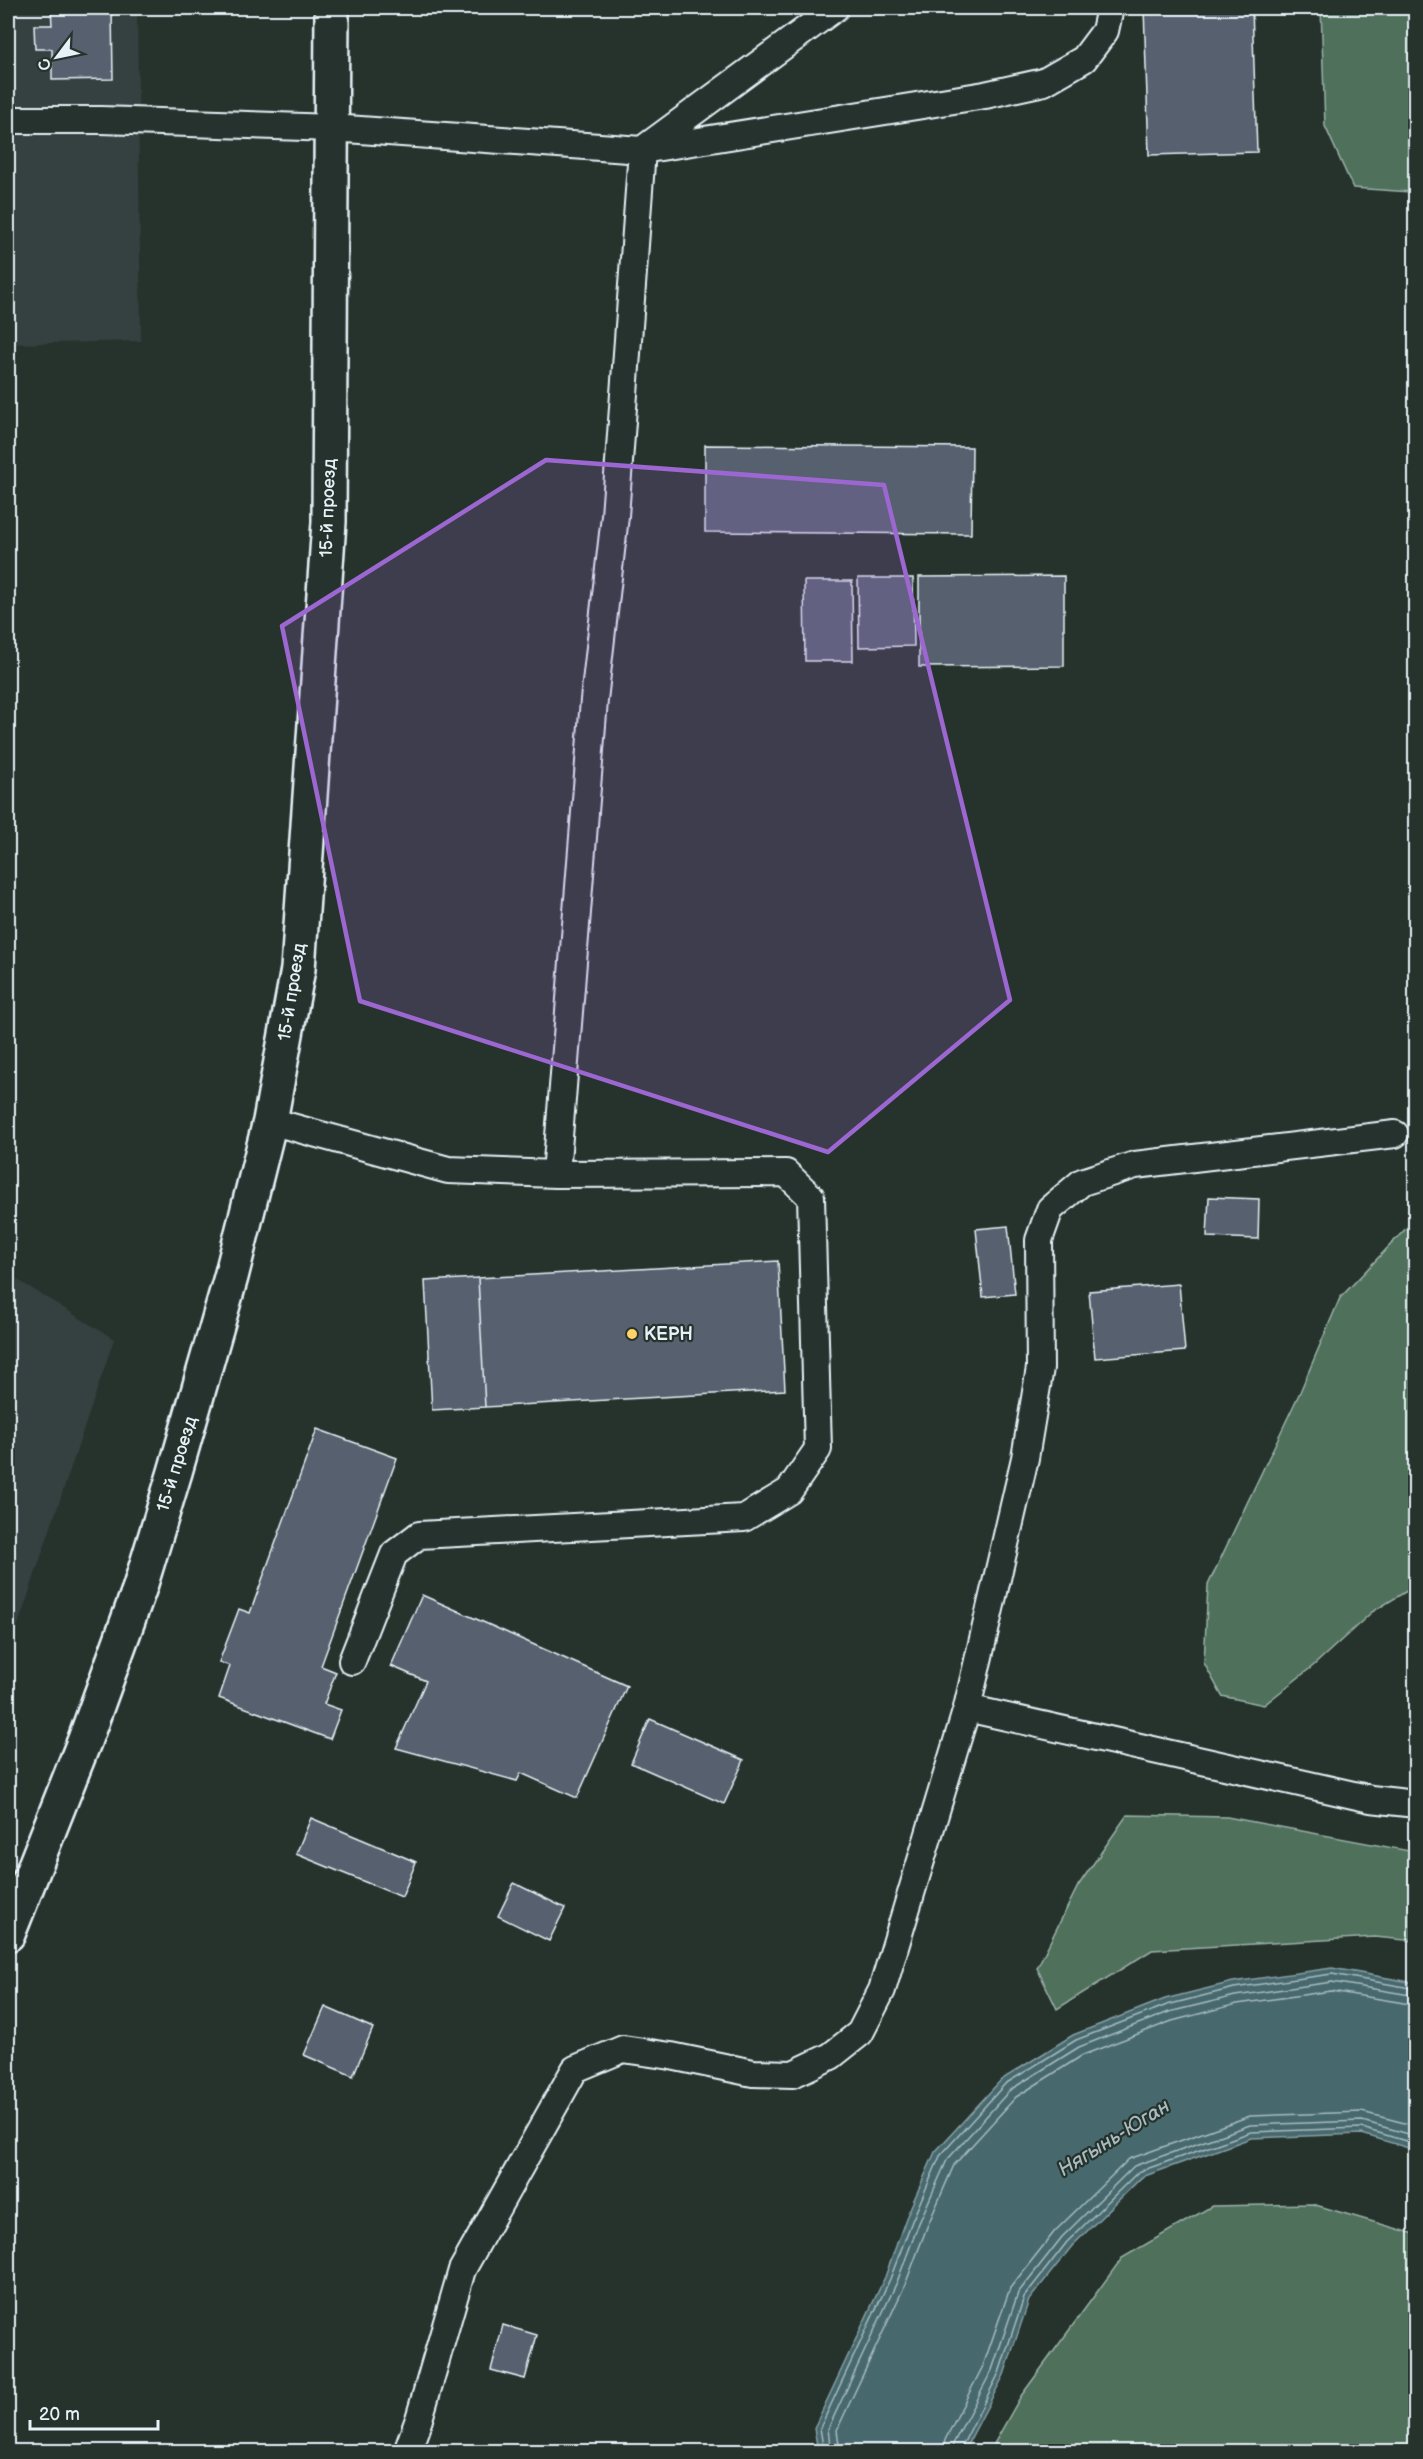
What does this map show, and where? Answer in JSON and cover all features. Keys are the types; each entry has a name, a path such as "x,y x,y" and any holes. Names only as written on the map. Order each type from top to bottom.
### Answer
{"main road":[{"name":"15-й проезд","path":"8,1934 84,1743 140,1587 231,1277 270,1121 298,969 328,522 332,8"}],"lane":[{"path":"556,1174 594,700 615,516 642,150 835,8"},
{"path":"8,120 101,120 332,128 642,150 985,95 1044,82 1084,59 1105,31 1110,8"},
{"path":"270,1121 448,1170 556,1174 786,1173 811,1197 818,1449 789,1491 744,1518 419,1535 394,1554 352,1661"},
{"path":"407,2451 419,2419 462,2270 575,2069 623,2049 671,2056 753,2073 794,2074 831,2056 860,2033 882,1990 967,1708 1025,1458 1040,1368 1039,1240 1050,1209 1082,1182 1135,1166 1395,1134"},
{"path":"967,1708 1371,1799 1416,1804"}],"highlighted area":[{"path":"546,460 884,485 1010,1000 828,1152 360,1001 282,626"}],"shaded area":[{"path":"8,8 137,8 141,341 8,344"},
{"path":"8,1274 114,1339 8,1655"}],"green space":[{"path":"1321,8 1415,8 1416,189 1411,192 1353,188 1325,126"},
{"path":"1415,1219 1415,1586 1372,1612 1313,1666 1264,1705 1222,1696 1204,1663 1208,1585 1300,1392 1340,1298"},
{"path":"1127,1815 1227,1817 1415,1852 1415,1941 1375,1937 1152,1950 1057,2009 1037,1968 1078,1886"},
{"path":"1312,2204 1415,2234 1415,2451 990,2451 1021,2396 1122,2258 1212,2206"}],"water":[{"name":"Нягынь-Юган","path":"1332,1968 1415,1983 1415,2150 1362,2134 1251,2138 1142,2177 1072,2246 1029,2300 1004,2375 964,2451 818,2451 814,2428 885,2277 906,2218 935,2152 1001,2080 1073,2035 1165,1999 1233,1982"}],"building":[{"path":"51,8 112,8 113,79 52,80 52,49 35,49 34,25 52,25"},
{"path":"1144,8 1252,8 1257,152 1149,155"},
{"path":"705,445 972,447 971,534 705,532"},
{"path":"1064,576 1064,666 919,667 919,577"},
{"path":"858,578 913,578 914,646 859,647"},
{"path":"804,581 852,581 853,661 805,661"},
{"path":"1209,1197 1259,1199 1258,1239 1207,1237"},
{"path":"1008,1226 1015,1294 983,1297 976,1229"},
{"name":"КЕРН","path":"778,1261 785,1390 485,1407 478,1278"},
{"path":"478,1278 485,1407 432,1410 425,1281"},
{"path":"1179,1284 1185,1351 1095,1358 1089,1291"},
{"path":"317,1429 397,1458 321,1666 336,1672 324,1704 341,1710 330,1739 219,1698 230,1666 219,1662 239,1609 250,1613"},
{"path":"422,1595 627,1686 577,1798 521,1773 517,1781 396,1748 426,1681 391,1666"},
{"path":"650,1719 744,1760 724,1804 631,1763"},
{"path":"311,1818 416,1862 402,1897 296,1854"},
{"path":"514,1883 565,1908 549,1941 498,1916"},
{"path":"325,2007 373,2028 353,2076 304,2055"},
{"path":"503,2325 537,2335 525,2379 491,2370"}],"place":[{"name":"КЕРН","path":"632,1334"}]}
